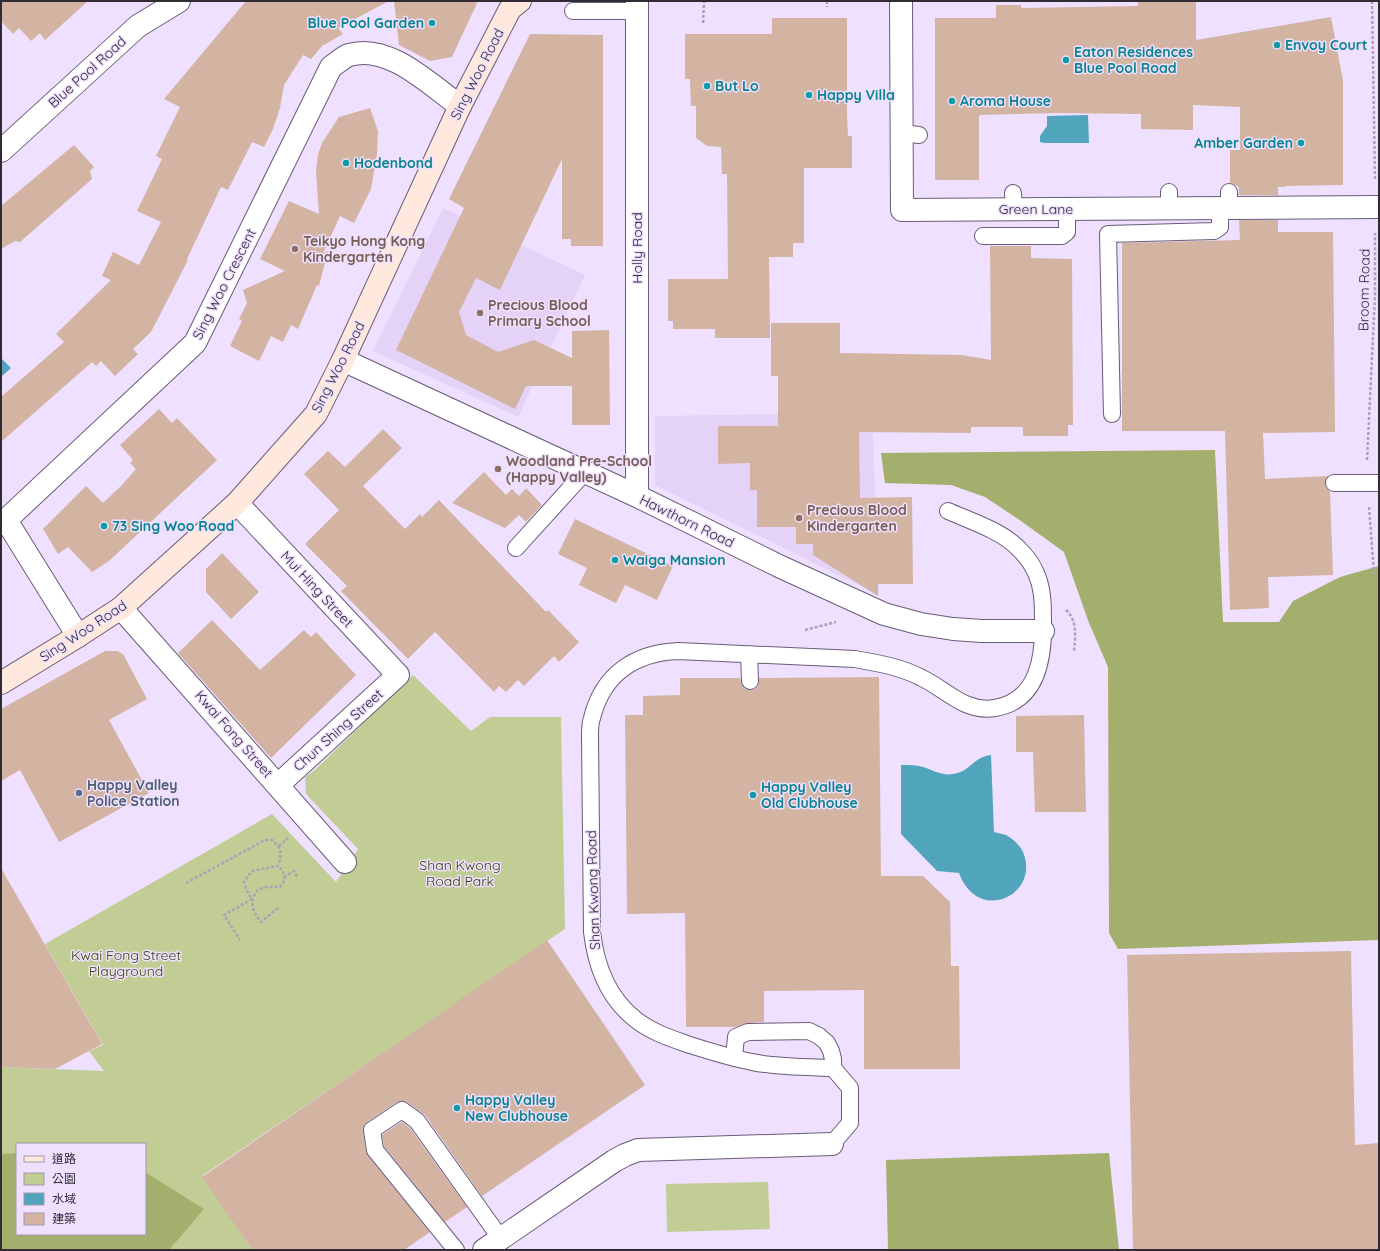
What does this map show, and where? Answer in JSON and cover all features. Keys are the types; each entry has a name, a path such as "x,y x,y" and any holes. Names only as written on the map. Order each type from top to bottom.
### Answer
{"street":[{"name":"Blue Pool Road","path":"1,151 138,26 179,1"},
{"name":"Green Lane","path":"902,1 910,134 902,210 1014,201 1068,209 1169,200 1377,207"},
{"name":"Sing Woo Road","path":"1,683 121,608 237,503 316,414 343,360 460,106 513,4"},
{"name":"Holly Road","path":"636,6 636,496"},
{"name":"Sing Woo Crescent","path":"78,636 6,520 195,343 331,67 348,56 369,53 395,60 460,106"},
{"name":"Hawthorn Road","path":"343,360 585,472 782,567 884,614 921,624 953,629 982,631 1043,631"},
{"name":"Mui Hing Street","path":"237,503 398,675"},
{"name":"Kwai Fong Street","path":"121,608 345,862"},
{"name":"Chun Shing Street","path":"278,785 398,675"},
{"path":"493,1244 614,1161 638,1150 832,1144"}],"lane":[{"path":"573,11 636,6"},
{"path":"1112,414 1108,234 1214,231 1220,227 1226,203"},
{"path":"983,236 1062,236 1068,232 1068,209"},
{"path":"516,548 585,472"},
{"path":"1334,483 1373,483"},
{"name":"Shan Kwong Road","path":"833,1068 795,1067 757,1063 720,1054 666,1037 635,1019 622,1006 610,990 600,972 594,952 592,932 591,722 597,703 605,687 616,674 645,656 661,652 678,651 855,659 879,663 923,678 954,699 968,706 982,709 996,708 1021,696 1030,686 1037,674 1042,655 1043,596 1035,570 1019,549 1003,536 948,511"},
{"path":"749,654 750,681"},
{"path":"734,1058 736,1038 748,1032 810,1031 827,1043 833,1059 833,1068 850,1088 850,1122 832,1144"},
{"path":"456,1250 375,1150 372,1130 402,1110 417,1121 493,1244"}],"path":[{"path":"703,23 704,1"},
{"path":"827,1 827,7"},
{"name":"Broom Road","path":"1372,1 1377,207 1375,296 1367,444 1373,483 1374,573 1379,573"},
{"path":"1043,602 1062,605 1071,615 1076,633 1074,652"},
{"path":"805,630 839,621"},
{"path":"279,846 292,835"},
{"path":"186,883 265,840 272,840 279,846 281,856 278,866"},
{"path":"240,940 224,915 252,899 259,889 266,886 280,886 285,880 283,871 278,866"},
{"path":"278,866 252,871 244,882 252,899 254,912 261,922 278,908"},
{"path":"284,877 294,870 298,878"}],"shaded area":[{"name":"Precious Blood Primary School","path":"443,208 585,275 518,417 373,351"},
{"name":"Precious Blood Kindergarten","path":"872,413 879,595 655,485 655,416"}],"green space":[{"path":"1215,450 1223,622 1279,622 1293,601 1340,577 1379,566 1379,940 1118,949 1109,933 1108,667 1089,623 1064,552 985,497 951,485 885,483 881,453"},
{"name":"Shan Kwong Road Park","path":"413,675 471,731 490,717 561,717 565,929 202,1176 252,1250 1,1250 1,1067 104,1071 89,1051 103,1045 45,944 272,814 336,882 358,849 306,794 305,777 315,770"},
{"path":"16,1153 16,1235 146,1235 146,1173 204,1209 169,1250 1,1250 1,1154"},
{"path":"1109,1153 1119,1250 888,1250 886,1160"},
{"path":"768,1182 770,1229 667,1232 666,1184"}],"water":[{"path":"1088,115 1089,143 1040,142 1040,136 1047,126 1047,116"},
{"path":"1,358 11,368 1,377"},
{"path":"991,755 994,832 1006,835 1014,840 1022,849 1026,867 1023,881 1016,891 1005,898 992,901 980,898 968,889 959,873 937,871 901,834 901,765 918,766 941,773 953,774 959,773 985,756"}],"building":[{"path":"1,1 88,1 45,40 40,33 31,41 19,28 13,34 1,21"},
{"path":"246,1 389,1 338,28 343,34 322,46 311,59 303,55 284,85 280,108 273,129 264,147 252,142 228,190 221,187 187,259 188,260 151,332 133,349 138,354 115,376 101,361 96,366 92,362 1,442 1,397 64,342 56,334 111,280 102,276 113,252 139,265 161,222 137,211 162,159 156,156 180,107 164,99"},
{"name":"Blue Pool Garden","path":"394,1 478,1 452,57 430,61 399,45"},
{"path":"1138,1 1196,2 1196,40 1331,17 1343,81 1343,185 1285,186 1278,187 1278,195 1239,195 1239,187 1230,183 1230,150 1240,150 1240,107 1193,105 1193,130 1141,129 1141,114 1058,113 979,115 979,180 935,180 935,18 996,18 996,5 1021,5 1021,8 1138,6"},
{"path":"772,18 847,18 847,115 848,136 852,136 852,168 804,168 804,243 793,243 793,257 769,257 770,338 715,338 715,329 673,329 673,321 668,321 668,279 728,279 727,174 722,174 721,147 707,146 696,138 696,106 691,106 690,79 685,79 685,34 772,34"},
{"path":"530,34 603,35 603,246 571,246 571,239 562,239 562,159 500,290 476,278 459,312 466,335 498,352 534,340 572,358 572,331 609,330 610,425 572,425 572,386 526,386 515,409 396,350 464,208 449,199"},
{"path":"370,108 378,131 377,154 371,189 354,223 340,216 323,253 328,251 319,286 317,285 298,329 291,325 283,342 271,336 259,361 230,346 242,321 239,319 247,303 243,290 285,271 260,259 289,201 319,214 316,172 318,154 322,143 339,117"},
{"path":"74,145 94,167 90,171 92,179 20,242 15,241 1,249 1,206"},
{"path":"1239,220 1278,220 1278,232 1333,232 1335,432 1263,433 1265,479 1328,476 1325,483 1326,488 1330,492 1333,575 1268,577 1269,608 1230,610 1225,431 1122,431 1122,243 1240,240"},
{"path":"990,246 1031,246 1031,258 1072,259 1073,425 1068,425 1068,436 1023,436 1023,427 971,427 971,433 859,432 860,498 912,497 913,584 878,584 878,596 813,555 813,544 796,544 796,527 757,527 757,490 750,490 750,463 718,464 718,426 778,426 778,376 771,376 771,323 840,323 840,353 962,355 991,360"},
{"path":"159,409 172,423 177,418 217,460 109,561 92,572 68,547 58,554 43,529 86,486 103,503 122,485 136,469 130,463 133,460 120,445"},
{"path":"383,429 402,448 363,486 405,529 420,514 422,517 439,500 546,612 548,610 579,642 559,662 554,656 524,686 518,680 506,692 499,686 494,692 435,632 408,659 341,591 347,586 305,544 339,510 304,474 328,451 345,467"},
{"path":"484,472 506,495 512,489 519,496 526,488 542,505 526,522 519,515 505,528 452,503"},
{"name":"Waiga Mansion","path":"575,519 673,566 657,600 625,585 616,603 579,585 587,568 558,554"},
{"path":"222,553 259,592 231,619 206,592 206,569"},
{"path":"212,620 260,670 304,630 311,637 316,632 356,675 271,758 178,653"},
{"path":"105,651 117,651 123,654 147,699 109,720 149,793 59,842 20,770 1,781 1,709"},
{"name":"Happy Valley Old Clubhouse","path":"879,677 881,876 923,876 950,902 951,966 959,966 960,1069 864,1069 864,990 764,991 764,1022 748,1023 736,1027 686,1027 685,913 627,914 625,715 643,715 643,696 680,695 680,678 740,678 742,686 745,689 750,690 755,689 758,686 759,678"},
{"path":"1084,715 1086,812 1035,812 1033,752 1016,752 1016,716"},
{"path":"1,868 102,1044 55,1069 1,1067"},
{"name":"Happy Valley New Clubhouse","path":"547,940 645,1085 482,1196 425,1115 407,1102 397,1102 367,1122 364,1126 363,1131 366,1151 368,1156 430,1232 404,1250 252,1250 202,1177"},
{"path":"1351,951 1355,1145 1379,1143 1379,1250 1133,1250 1127,955"},
{"path":"402,1122 410,1128 467,1207 445,1222 384,1146 382,1135"}],"place":[{"name":"Blue Pool Garden","path":"432,23"},
{"name":"Envoy Court","path":"1277,45"},
{"name":"Eaton Residences Blue Pool Road","path":"1066,60"},
{"name":"But Lo","path":"707,86"},
{"name":"Happy Villa","path":"809,95"},
{"name":"Aroma House","path":"952,101"},
{"name":"Amber Garden","path":"1301,143"},
{"name":"Hodenbond","path":"346,163"},
{"name":"Teikyo Hong Kong Kindergarten","path":"295,249"},
{"name":"Precious Blood Primary School","path":"480,313"},
{"name":"Woodland Pre-School (Happy Valley)","path":"498,469"},
{"name":"Precious Blood Kindergarten","path":"799,518"},
{"name":"73 Sing Woo Road","path":"104,526"},
{"name":"Waiga Mansion","path":"615,560"},
{"name":"Happy Valley Police Station","path":"79,793"},
{"name":"Happy Valley Old Clubhouse","path":"753,795"},
{"name":"Happy Valley New Clubhouse","path":"457,1108"}],"park label":[{"name":"Kwai Fong Street Playground","path":"126,964"}]}
